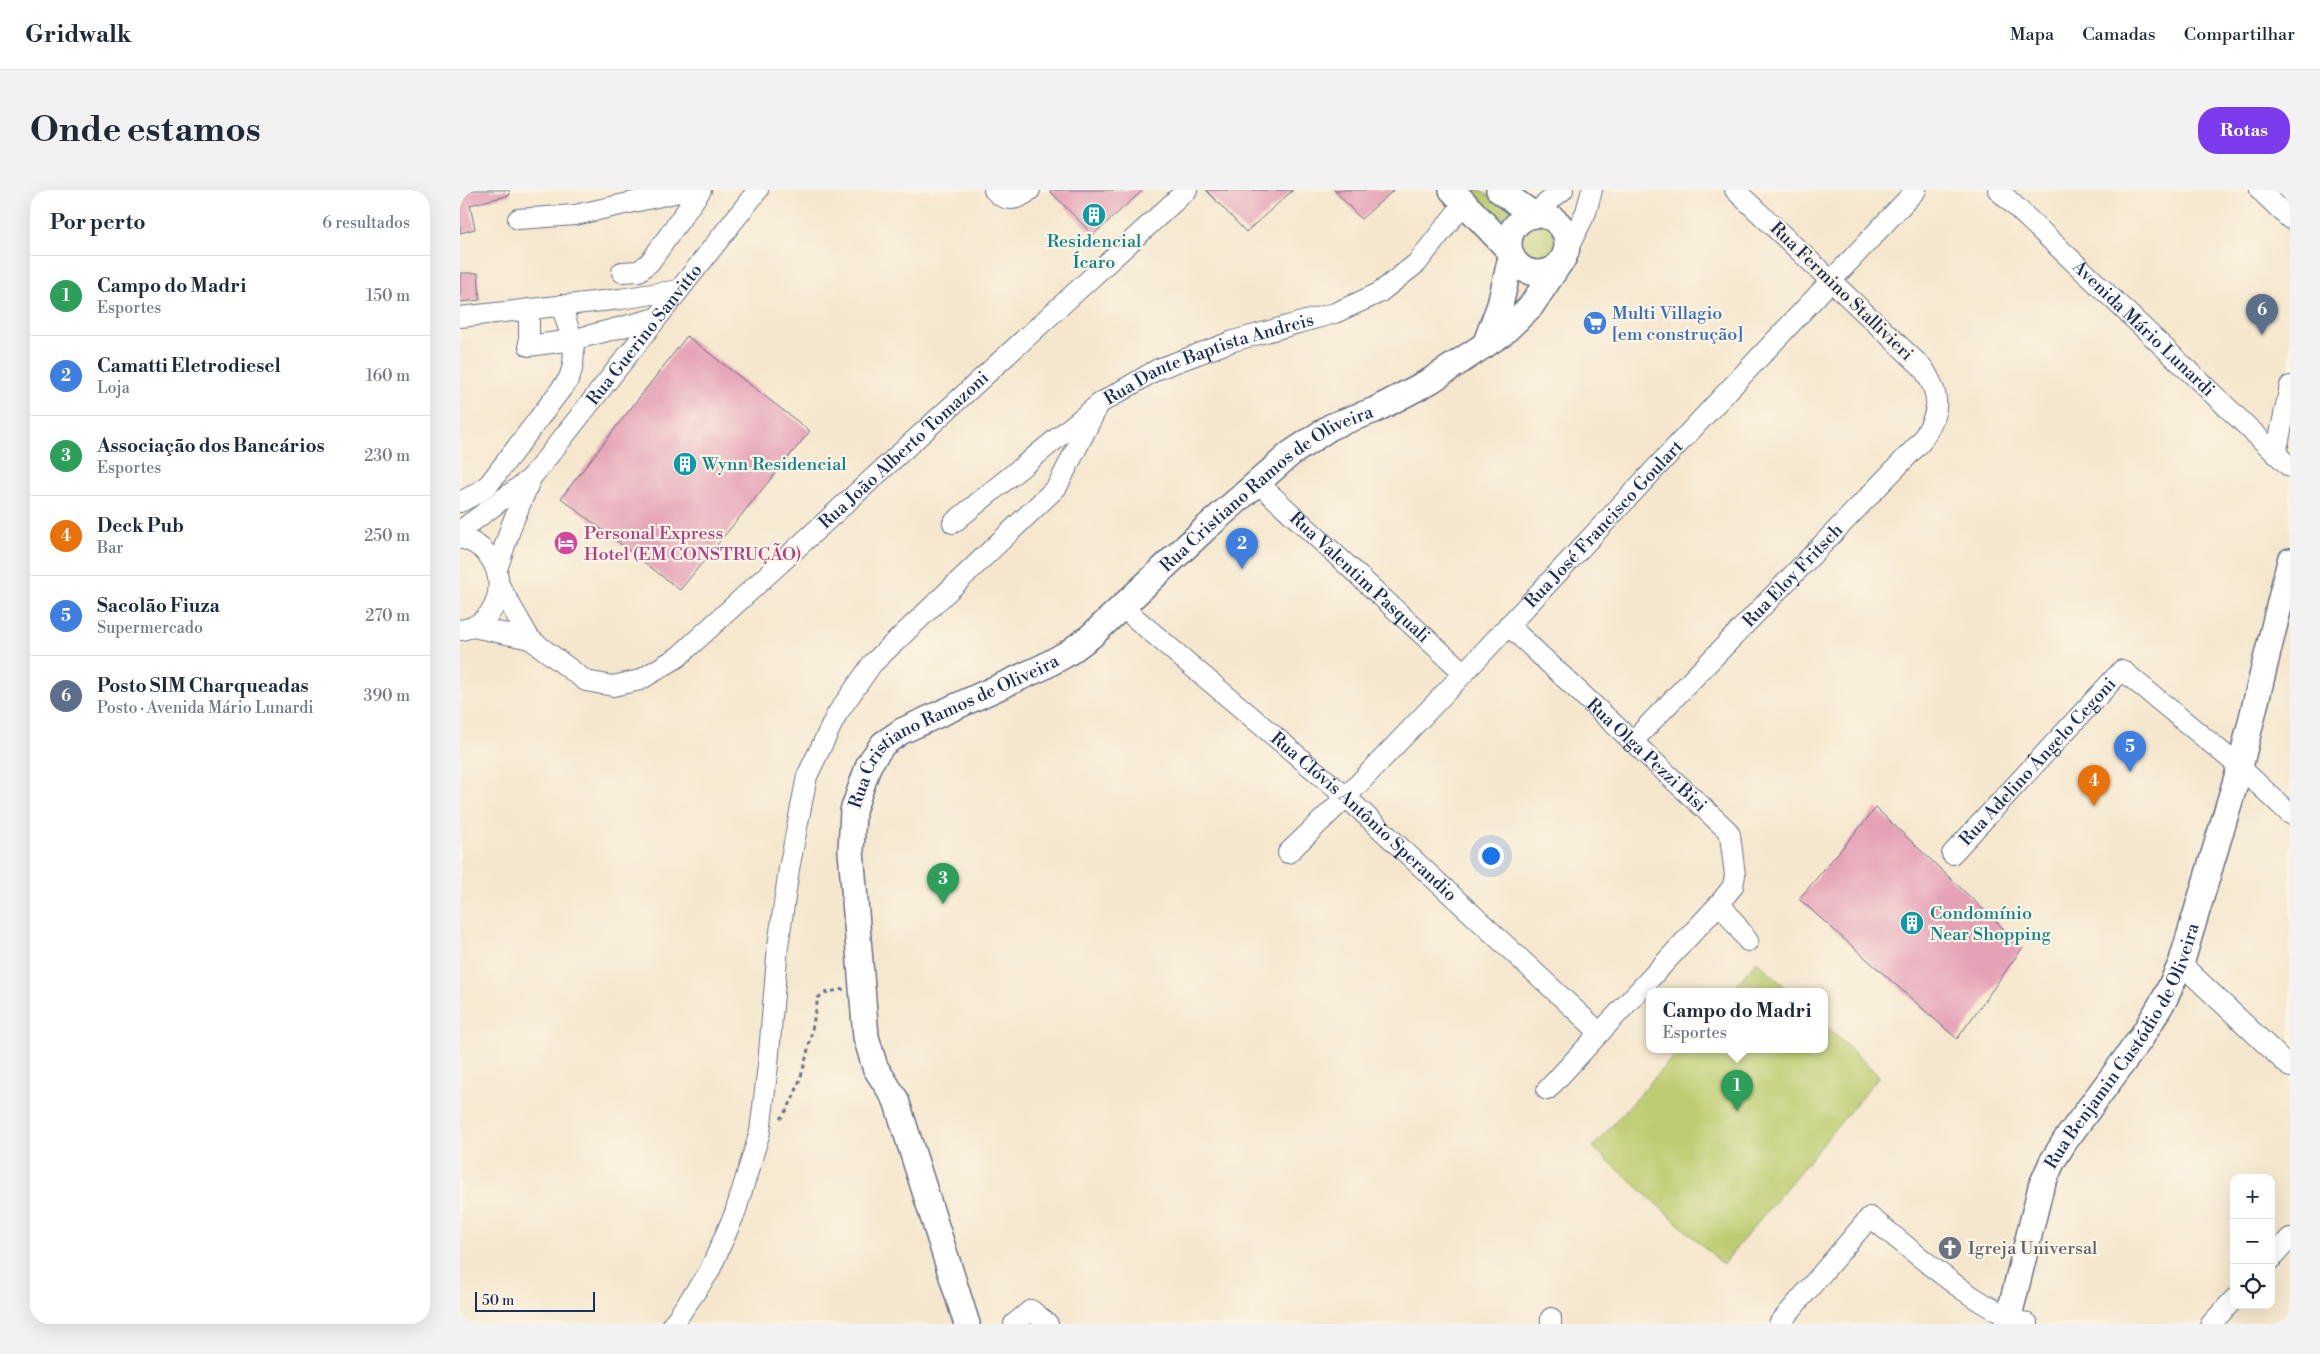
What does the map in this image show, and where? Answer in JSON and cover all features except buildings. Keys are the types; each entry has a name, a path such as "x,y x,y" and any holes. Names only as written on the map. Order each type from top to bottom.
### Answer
{"main road":[{"path":"1499,190 1535,215"},
{"path":"1458,197 1510,253 1516,265 1532,273 1549,271 1562,258 1567,239 1563,229 1556,221 1546,216 1535,215 1524,218 1511,230 1510,253 1500,305 1485,345"},
{"name":"Rua Cristiano Ramos de Oliveira","path":"966,1324 896,1100 875,1067 866,1037 851,851 853,811 863,776 883,744 902,731 1043,667 1068,653 1122,608 1256,482 1290,454 1332,426 1375,410 1430,381 1514,324 1531,306 1562,258"},
{"name":"Rua Benjamin Custódio de Oliveira","path":"2014,1322 2041,1188 2052,1162 2065,1141 2141,1038 2165,998 2180,964 2240,767 2290,562"},
{"path":"2271,639 2290,621"}],"street":[{"path":"518,219 575,215 688,190"},
{"path":"622,272 639,271 650,262 701,190"},
{"name":"Rua Guerino Sanvitto","path":"460,531 531,478 758,190"},
{"path":"994,190 998,195 1010,200 1022,197 1030,190"},
{"name":"Rua João Alberto Tomazoni","path":"460,538 472,541 487,552 530,639 586,681 613,686 640,680 678,657 1187,190"},
{"path":"1535,215 1544,204 1563,190"},
{"name":"Rua Cristiano Ramos de Oliveira","path":"1562,258 1586,212 1592,190"},
{"name":"Rua Fermino Stallivieri","path":"1735,190 1922,368 1933,384 1936,400"},
{"name":"Rua José Francisco Goulart","path":"1288,853 1346,797 1464,673 1916,190"},
{"name":"Avenida Mário Lunardi","path":"1998,190 2283,461"},
{"path":"2260,190 2290,219"},
{"name":"Rua Dante Baptista Andreis","path":"953,522 1098,404 1158,369 1233,341 1335,313 1379,293 1417,263 1458,197"},
{"path":"460,317 620,299 679,290"},
{"path":"460,502 476,494 489,484 568,380 575,367 572,340 561,305"},
{"path":"528,309 529,346 572,340 657,318"},
{"path":"2283,461 2290,386"},
{"name":"Rua Eloy Fritsch","path":"1633,741 1921,442 1935,419 1936,400"},
{"path":"673,1324 709,1272 735,1213 760,1132 781,927 789,869 807,776 837,714 872,664 1057,487 1098,404"},
{"name":"Rua Guerino Sanvitto","path":"465,631 487,616 496,602 498,577 512,524 531,478"},
{"name":"Rua Valentim Pasquali","path":"1256,482 1464,673"},
{"name":"Rua Clóvis Antônio Sperandio","path":"1122,608 1346,797 1599,1032"},
{"name":"Rua Olga Pezzi Bisi","path":"1508,626 1727,830 1730,835 1735,875 1733,886 1720,903 1547,1090"},
{"name":"Rua João Alberto Tomazoni","path":"465,631 530,639"},
{"name":"Rua Adelino Ângelo Cegoni","path":"1952,854 2122,670 2240,767"},
{"path":"2240,767 2290,814"},
{"path":"1720,903 1748,941"},
{"path":"2180,964 2290,1067"},
{"path":"1780,1324 1870,1217 1975,1298 2014,1322"},
{"path":"2275,1255 2290,1238"},
{"path":"2211,1324 2230,1303"},
{"path":"1014,1324 1031,1310 1048,1324"}],"path":[{"path":"760,1132 781,1118 792,1098 804,1064 818,998 824,993 831,991 862,986"}],"green space":[{"path":"1473,190 1480,190 1511,209 1498,222"},
{"path":"1538,223 1545,224 1550,228 1554,233 1554,247 1550,252 1545,256 1538,257 1531,256 1526,252 1522,247 1521,240 1522,233 1526,228 1531,224"},
{"path":"1757,961 1786,988 1733,988"},
{"path":"1828,1028 1879,1076 1723,1264 1593,1147 1676,1053 1828,1053"}],"place":[{"name":"Residencial Ícaro","path":"1094,215"},
{"name":"Multi Villagio [em construção]","path":"1595,323"},
{"name":"Posto SIM Charqueadas","path":"2262,335"},
{"name":"Wynn Residencial","path":"685,464"},
{"name":"Personal Express Hotel (EM CONSTRUÇÃO)","path":"566,543"},
{"name":"Camatti Eletrodiesel","path":"1242,569"},
{"name":"Sacolão Fiuza","path":"2130,772"},
{"name":"Deck Pub","path":"2094,806"},
{"name":"Associação dos Bancários","path":"943,904"},
{"name":"Condomínio Near Shopping","path":"1912,923"},
{"name":"Campo do Madri","path":"1737,1111"},
{"name":"Igreja Universal","path":"1950,1248"}]}
